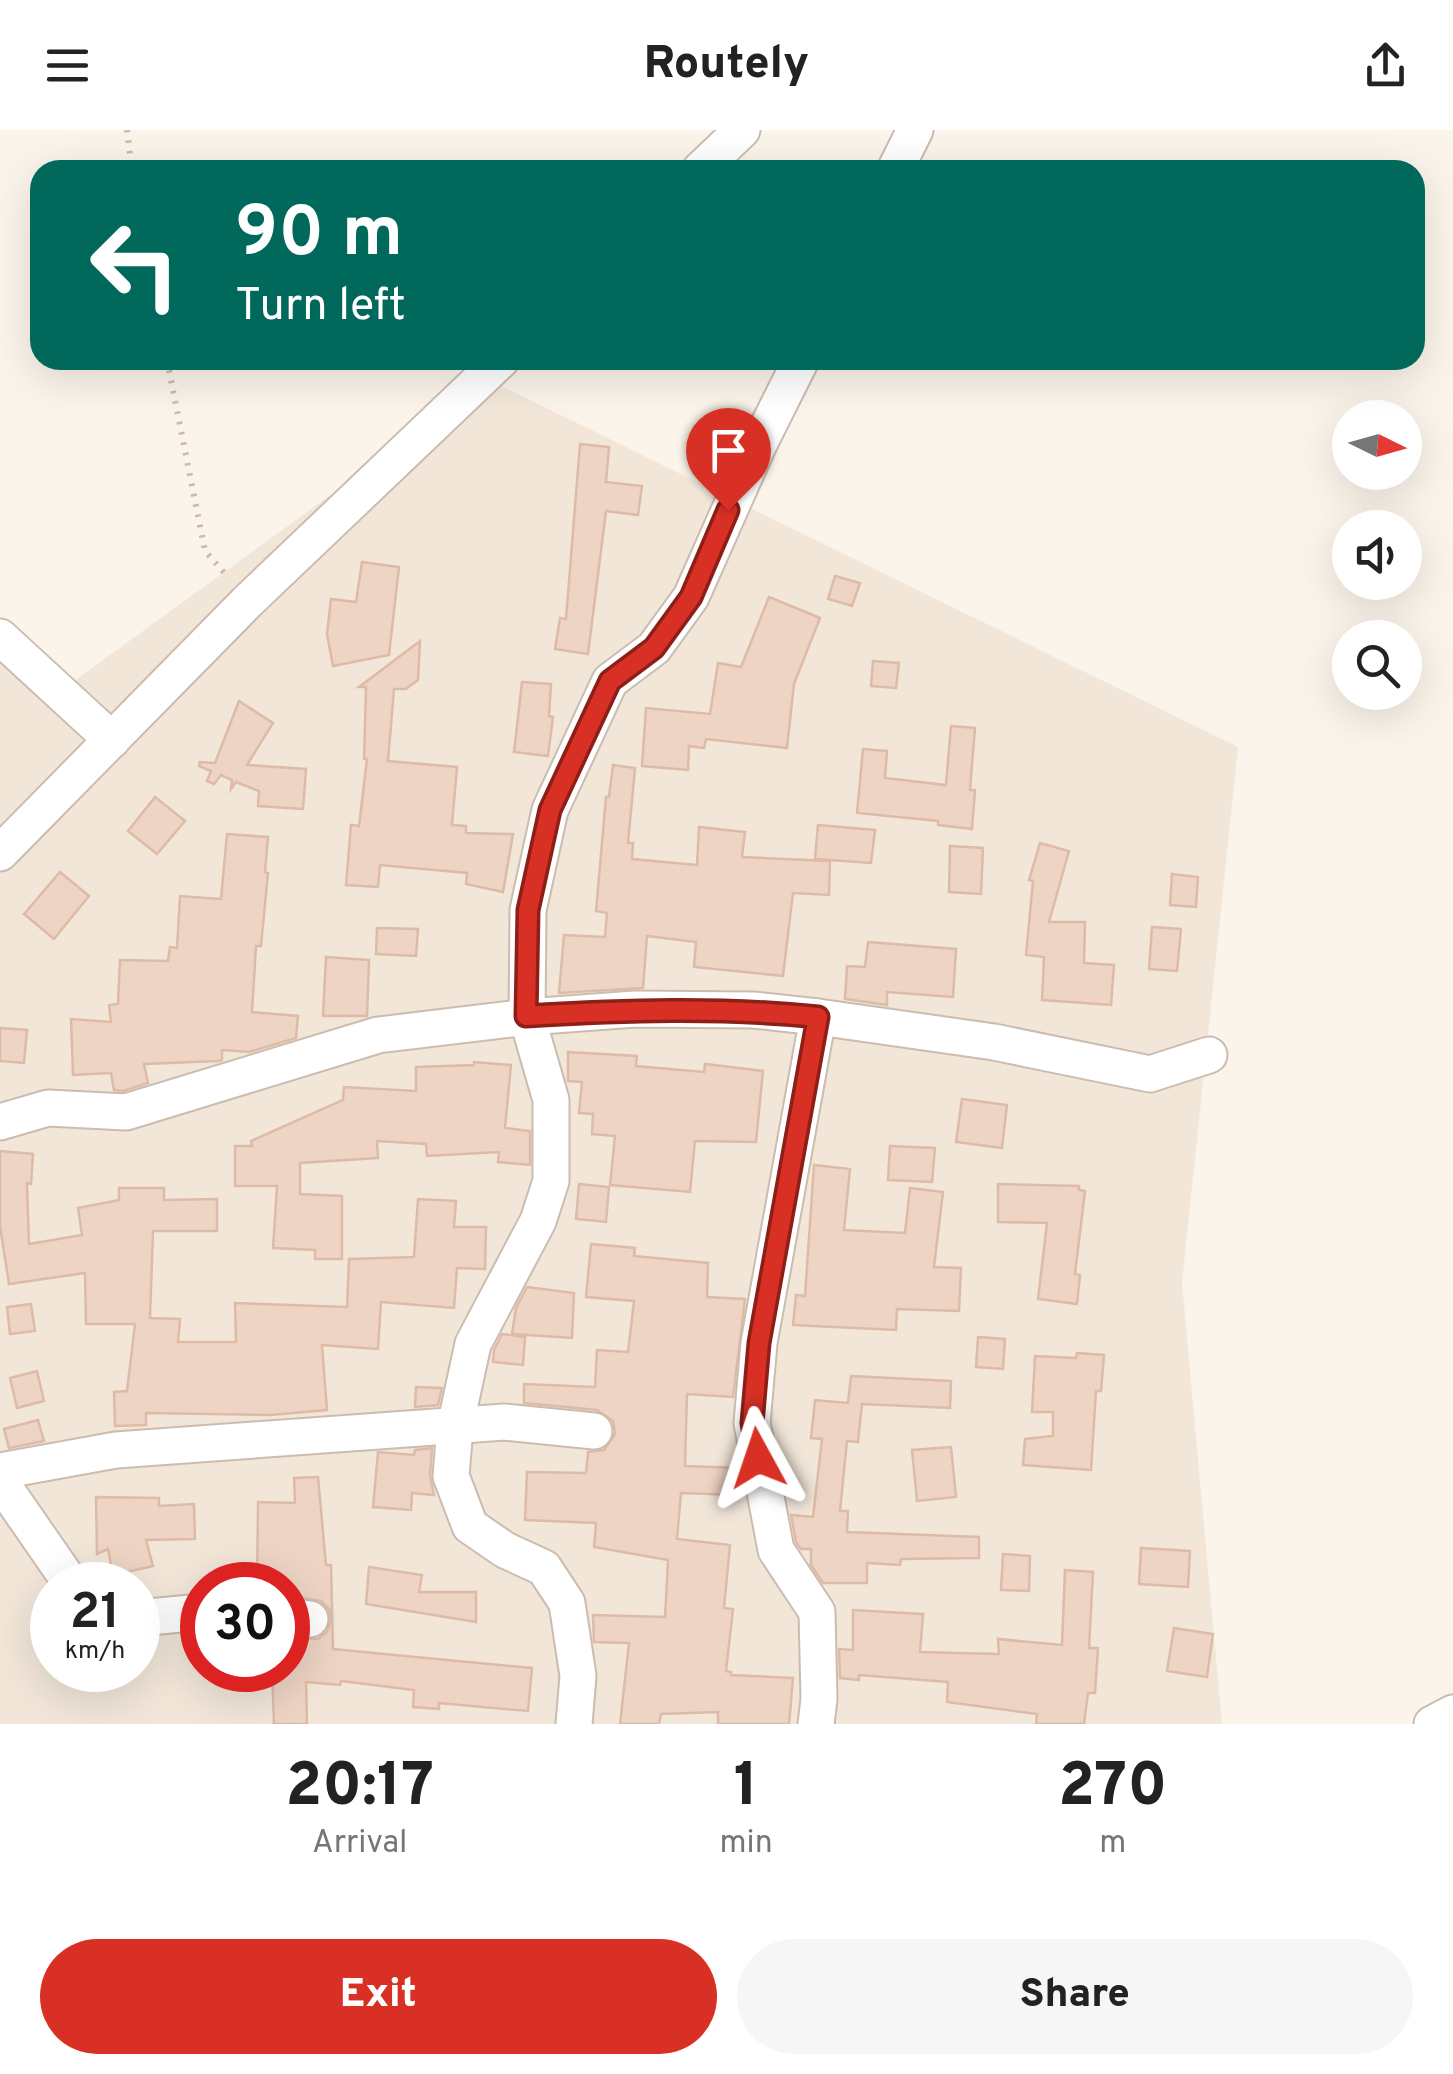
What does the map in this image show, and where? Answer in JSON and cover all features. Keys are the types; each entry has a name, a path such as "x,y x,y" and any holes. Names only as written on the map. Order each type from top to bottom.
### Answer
{"street":[{"path":"710,160 742,130"},
{"path":"900,160 914,130"},
{"path":"0,853 248,601 491,370"},
{"path":"574,1724 578,1676 568,1603 544,1568 505,1550 470,1526 451,1476 455,1427 473,1344 538,1220 550,1181 551,1100 526,1016 528,910 550,810 610,681 654,648 691,597 796,370"},
{"path":"0,638 112,740"},
{"path":"0,1122 48,1108 126,1112 378,1035 526,1016 635,1009 753,1010 818,1017 994,1042 1150,1074 1209,1055"},
{"path":"816,1724 820,1699 817,1612 776,1550 752,1423 759,1343 818,1017"},
{"path":"0,1471 116,1450 504,1422 594,1431"},
{"path":"0,1482 56,1562"},
{"path":"1432,1724 1453,1713"}],"path":[{"path":"127,130 131,160"},
{"path":"169,370 205,552 248,601"}],"shaded area":[{"path":"489,380 1238,747 1182,1283 1222,1724 0,1724 0,648 70,684"}],"building":[{"path":"580,444 609,447 606,482 642,486 638,515 606,511 588,654 555,649 560,618 566,619"},
{"path":"362,562 399,567 389,655 333,666 327,634 331,599 356,602"},
{"path":"835,576 860,583 852,606 828,599"},
{"path":"769,597 820,618 794,684 787,748 706,739 704,748 689,746 688,770 642,766 646,708 710,714 718,663 741,667"},
{"path":"420,641 418,680 406,689 394,689 388,761 457,767 452,825 466,826 466,833 513,834 503,892 466,884 467,873 380,865 378,887 346,885 351,825 359,826 367,759 366,687 359,687"},
{"path":"873,661 899,663 896,688 871,686"},
{"path":"522,682 551,684 549,716 553,717 548,756 514,752"},
{"path":"239,701 273,723 247,765 306,769 303,809 258,806 259,791 236,782 231,789 232,780 221,775 214,784 207,781 211,771 199,766 200,762 215,763"},
{"path":"951,726 975,728 970,790 975,790 972,829 938,825 938,821 857,813 863,749 887,751 885,778 946,785"},
{"path":"613,765 635,768 628,843 633,843 632,859 697,865 699,827 745,832 742,857 830,861 829,895 793,893 783,976 694,967 696,942 647,936 643,988 559,993 564,935 605,937 607,913 596,911 606,797"},
{"path":"155,797 185,821 157,854 128,831"},
{"path":"818,825 875,830 871,863 815,859"},
{"path":"227,834 268,837 268,873 261,946 256,946 252,1012 298,1016 296,1038 249,1052 222,1050 219,1061 144,1064 148,1083 123,1091 114,1090 111,1073 73,1075 71,1019 111,1022 109,1005 118,1004 120,960 168,961 170,947 177,948 180,896 221,899"},
{"path":"1040,843 1069,851 1049,922 1085,922 1084,963 1114,965 1111,1005 1042,1000 1044,957 1026,955 1033,881 1029,880"},
{"path":"950,846 983,848 981,894 949,892"},
{"path":"60,872 89,896 54,939 24,914"},
{"path":"1172,874 1198,877 1196,907 1170,905"},
{"path":"1152,927 1181,929 1177,971 1149,969"},
{"path":"377,928 418,929 416,956 376,954"},
{"path":"868,942 956,949 953,997 887,992 887,1005 845,999 847,966 865,967"},
{"path":"326,957 369,960 367,1016 323,1016"},
{"path":"0,1028 27,1030 24,1063 0,1061"},
{"path":"568,1052 637,1056 636,1066 704,1072 705,1064 763,1071 756,1142 695,1141 690,1192 610,1185 615,1136 592,1134 593,1114 579,1113 582,1082 568,1081"},
{"path":"474,1062 511,1065 505,1128 530,1131 530,1165 498,1162 499,1152 427,1156 426,1144 377,1141 378,1158 300,1163 300,1194 342,1196 342,1259 315,1259 315,1250 273,1248 277,1186 235,1186 235,1146 252,1146 251,1141 343,1100 344,1087 416,1091 416,1067"},
{"path":"962,1099 1007,1105 1002,1148 956,1142"},
{"path":"890,1146 935,1148 932,1182 888,1180"},
{"path":"0,1151 33,1154 31,1184 27,1183 29,1244 82,1235 78,1208 119,1200 119,1188 164,1188 164,1200 217,1199 217,1231 153,1231 150,1318 180,1319 178,1342 236,1342 235,1303 347,1307 349,1259 414,1257 418,1199 456,1201 454,1227 486,1227 485,1269 457,1268 454,1308 381,1302 378,1349 322,1345 327,1410 270,1415 146,1413 146,1425 115,1426 114,1392 127,1391 135,1324 86,1324 85,1273 9,1284 0,1226"},
{"path":"814,1165 850,1169 844,1230 905,1233 910,1188 943,1192 934,1267 961,1268 959,1311 897,1309 896,1330 793,1325 796,1295 805,1296"},
{"path":"579,1184 609,1187 606,1222 576,1219"},
{"path":"998,1184 1079,1186 1079,1190 1085,1191 1075,1274 1080,1275 1077,1304 1038,1299 1047,1223 998,1222"},
{"path":"591,1244 635,1248 634,1256 708,1263 707,1297 745,1299 733,1397 687,1394 685,1466 737,1468 737,1495 681,1493 677,1539 730,1545 724,1608 733,1609 726,1671 731,1675 793,1678 789,1724 718,1724 718,1712 661,1714 659,1724 620,1724 629,1643 594,1642 593,1615 665,1617 668,1560 594,1547 596,1523 525,1520 527,1472 586,1473 588,1452 604,1450 615,1434 613,1421 597,1410 524,1403 524,1384 595,1387 597,1350 628,1352 634,1301 586,1297"},
{"path":"527,1287 574,1293 572,1338 512,1334 516,1308"},
{"path":"31,1304 35,1331 10,1334 7,1307"},
{"path":"502,1334 525,1337 523,1365 493,1362"},
{"path":"978,1337 1005,1339 1003,1369 976,1367"},
{"path":"1077,1353 1104,1355 1101,1391 1096,1391 1091,1470 1023,1465 1025,1439 1053,1436 1053,1412 1032,1412 1035,1356 1076,1358"},
{"path":"37,1371 44,1401 17,1408 10,1378"},
{"path":"851,1376 951,1381 950,1408 862,1404 858,1442 847,1441 840,1511 848,1511 847,1532 979,1537 979,1558 901,1559 900,1565 867,1563 867,1583 823,1583 811,1565 811,1549 801,1549 796,1542 791,1515 813,1517 822,1439 811,1438 815,1400 848,1403"},
{"path":"416,1387 442,1388 438,1405 415,1407"},
{"path":"38,1420 44,1441 9,1448 4,1429"},
{"path":"951,1447 956,1497 917,1501 912,1450"},
{"path":"432,1448 430,1475 434,1495 412,1493 411,1510 373,1507 378,1452 414,1455 415,1450"},
{"path":"318,1477 326,1565 331,1565 333,1649 532,1668 528,1711 439,1703 439,1709 413,1707 414,1690 341,1681 340,1685 310,1682 310,1639 318,1639 327,1632 331,1620 329,1609 321,1601 310,1599 310,1562 257,1562 258,1502 295,1503 294,1478"},
{"path":"96,1497 159,1498 159,1506 194,1504 195,1539 146,1540 152,1562 110,1562 108,1549 97,1554"},
{"path":"1141,1548 1190,1551 1188,1587 1139,1584"},
{"path":"1003,1554 1030,1556 1029,1591 1001,1590"},
{"path":"369,1567 422,1575 419,1592 476,1592 476,1622 366,1604"},
{"path":"1065,1570 1093,1572 1089,1648 1098,1648 1095,1693 1088,1693 1084,1724 1036,1724 1037,1714 947,1702 948,1682 859,1675 859,1680 840,1678 839,1649 853,1650 853,1610 923,1614 920,1652 999,1654 998,1639 1062,1645"},
{"path":"1174,1628 1213,1634 1207,1677 1167,1671"},
{"path":"273,1692 306,1692 307,1724 274,1724"}],"route":[{"path":"728,510 691,597 654,648 610,681 550,810 528,910 526,1016 635,1009 753,1010 818,1017 759,1343 752,1423 758,1458"}]}
